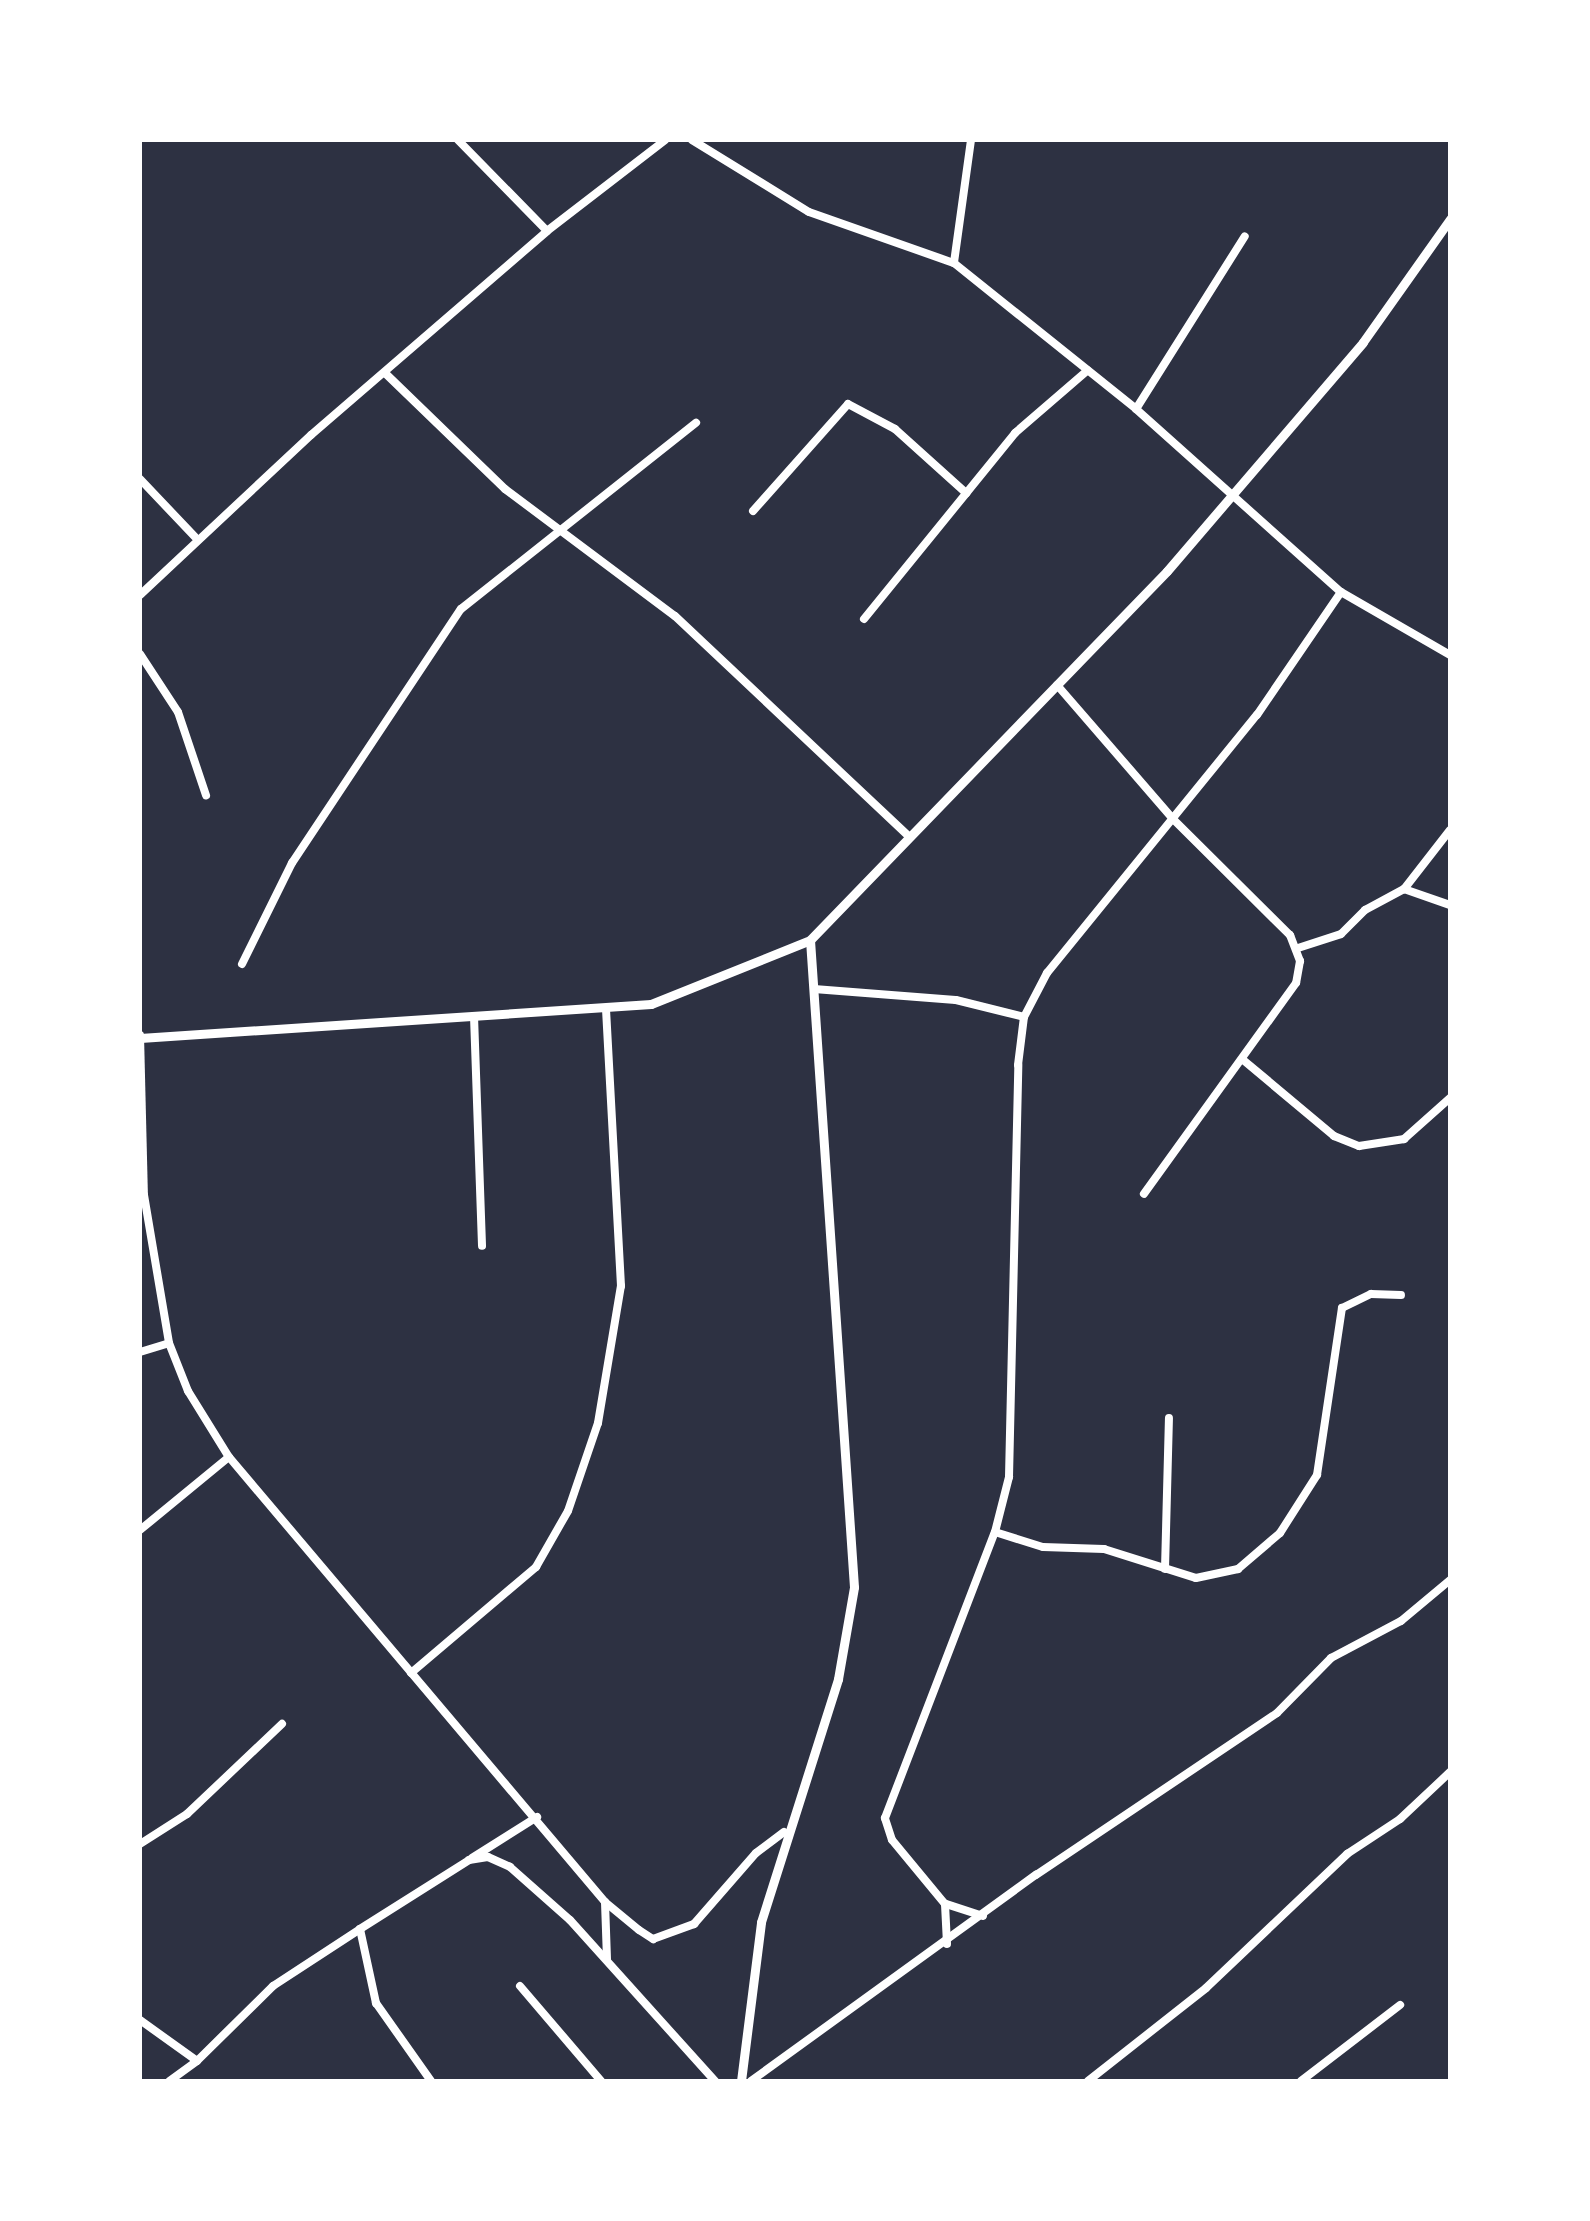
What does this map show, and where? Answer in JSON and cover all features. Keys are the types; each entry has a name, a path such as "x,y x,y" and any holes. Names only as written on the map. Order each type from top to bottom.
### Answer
{"street":[{"path":"458,140 546,231"},
{"path":"140,595 195,538 546,231 665,140"},
{"path":"692,140 809,212 954,262 1136,409 1231,498 1341,592 1450,655"},
{"path":"954,262 971,140"},
{"path":"784,1832 756,1853 694,1924 670,1936 653,1939 605,1902 538,1817 230,1457 188,1392 168,1343 144,1195 141,1037 606,1009 676,999 810,940 1231,498 1362,342 1450,218"},
{"path":"1136,409 1245,236"},
{"path":"864,619 1015,433 1088,370"},
{"path":"385,372 560,536 675,616 907,835"},
{"path":"753,511 848,404 895,429 966,493"},
{"path":"242,964 292,863 404,700 444,630 474,598 560,536 696,423"},
{"path":"140,479 195,538"},
{"path":"983,1916 945,1904 892,1840 886,1818 995,1532 1009,1477 1024,1017 1046,973 1257,715 1341,592"},
{"path":"140,654 178,712 206,795"},
{"path":"1057,685 1173,819 1298,948 1296,983 1144,1194"},
{"path":"1298,948 1341,934 1365,910 1404,890 1450,830"},
{"path":"1404,890 1450,904"},
{"path":"741,2081 749,1984 784,1832 838,1679 854,1587 810,940"},
{"path":"814,989 956,1000 1024,1017"},
{"path":"412,1673 536,1567 568,1511 598,1423 621,1286 606,1009"},
{"path":"474,1016 482,1246"},
{"path":"1242,1059 1334,1136 1359,1146 1404,1139 1450,1098"},
{"path":"995,1532 1043,1547 1104,1550 1196,1578 1221,1576 1280,1532 1323,1459 1342,1308 1370,1294 1401,1296"},
{"path":"140,1352 168,1343"},
{"path":"1165,1568 1169,1418"},
{"path":"140,1530 230,1457"},
{"path":"750,2081 1277,1713 1330,1658 1400,1621 1450,1580"},
{"path":"140,1844 187,1814 282,1724"},
{"path":"1088,2081 1206,1988 1347,1854 1400,1819 1450,1772"},
{"path":"169,2081 197,2061 273,1986 538,1817"},
{"path":"469,1860 488,1858 510,1868 606,1959 714,2081"},
{"path":"605,1902 606,1959"},
{"path":"945,1904 947,1944"},
{"path":"360,1929 376,2003 431,2081"},
{"path":"520,1986 601,2081"},
{"path":"1301,2081 1400,2005"},
{"path":"140,2020 197,2061"}]}
